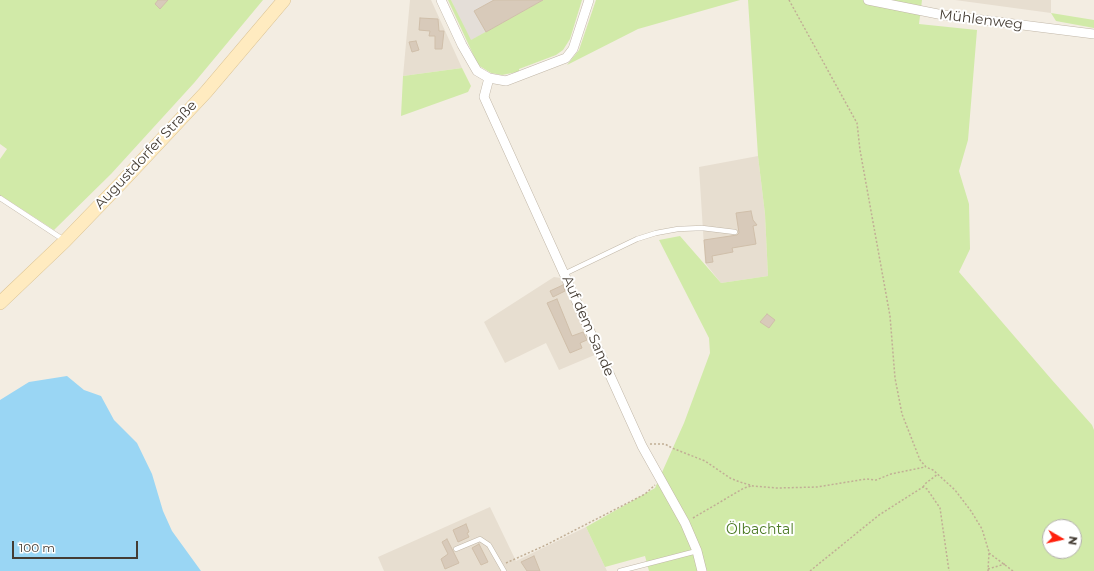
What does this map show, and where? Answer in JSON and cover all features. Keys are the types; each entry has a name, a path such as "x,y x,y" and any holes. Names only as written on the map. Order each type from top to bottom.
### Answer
{"main road":[{"name":"Augustdorfer Straße","path":"0,303 65,241 206,92 284,0"}],"street":[{"path":"441,0 462,45 477,71 489,78 506,81 566,58 573,49 589,0"},
{"name":"Mühlenweg","path":"868,0 943,15 1094,34"},
{"name":"Auf dem Sande","path":"489,78 484,97 642,446 685,523 697,551 702,571"}],"lane":[{"path":"0,198 65,241"},
{"path":"564,274 637,239 656,233 678,229 702,228 735,232"},
{"path":"456,549 480,539 489,545 504,571"},
{"path":"620,571 697,551"}],"path":[{"path":"789,0 823,64 857,123 860,150 890,316 895,378 902,414 920,460 926,467 938,474 955,490 971,511 982,529 989,552 988,570 1005,564"},
{"path":"642,446 657,443 665,444 705,461 730,478 753,486 778,488 817,487 866,479 876,480 891,474 926,467"},
{"path":"810,571 879,515 923,487 938,474"},
{"path":"502,566 512,559 546,545 645,494 661,480"},
{"path":"685,523 744,488 753,486"},
{"path":"923,487 927,488 940,508 949,571"},
{"path":"989,552 1013,571"}],"shaded area":[{"path":"410,0 431,0 462,68 403,76"},
{"path":"451,0 543,0 470,41"},
{"path":"955,0 1051,0 1051,13"},
{"path":"758,156 765,214 768,276 721,283 705,263 699,167"},
{"path":"554,277 561,278 597,354 559,370 546,343 505,363 484,322"},
{"path":"490,507 516,561 586,527 607,571 384,571 378,557"}],"green space":[{"path":"0,0 263,0 194,83 111,174 54,230 0,195 0,159 7,149 0,144"},
{"path":"448,0 451,0 471,40 543,0 582,0 570,39 563,50 556,55 519,69 517,72 502,75 491,73 478,65"},
{"path":"596,0 740,0 638,29 567,65 579,50"},
{"name":"Ölbachtal","path":"748,0 922,0 919,24 977,30 968,140 959,171 969,204 970,249 959,272 1092,425 1094,430 1094,571 649,571 645,556 605,567 586,527 655,488 684,423 710,353 709,338 659,240 680,236 721,283 768,276 765,214 758,156"},
{"path":"1051,13 1094,20 1094,28 1056,21"},
{"path":"462,68 471,86 468,92 401,116 403,76"}],"water":[{"path":"67,376 84,390 101,396 114,420 137,443 152,474 163,511 172,531 201,571 0,571 0,400 29,382"}],"building":[{"path":"158,0 168,0 160,9 155,4"},
{"path":"494,0 543,0 486,32 474,11"},
{"path":"420,18 438,19 439,31 444,31 442,49 435,49 435,36 429,36 430,31 419,30"},
{"path":"416,41 419,50 412,52 409,42"},
{"path":"751,211 753,220 757,225 753,226 756,244 732,248 733,252 712,256 713,262 706,263 704,240 737,235 739,233 736,213"},
{"path":"563,285 565,291 553,297 550,291"},
{"path":"557,299 572,336 583,332 587,340 580,343 582,348 570,353 547,303"},
{"path":"767,314 775,320 769,328 760,322"},
{"path":"466,524 469,537 458,542 453,530"},
{"path":"447,539 459,563 445,569 441,559 448,554 442,542"},
{"path":"479,544 488,562 481,565 472,548"},
{"path":"534,556 540,571 527,571 521,562"}]}
